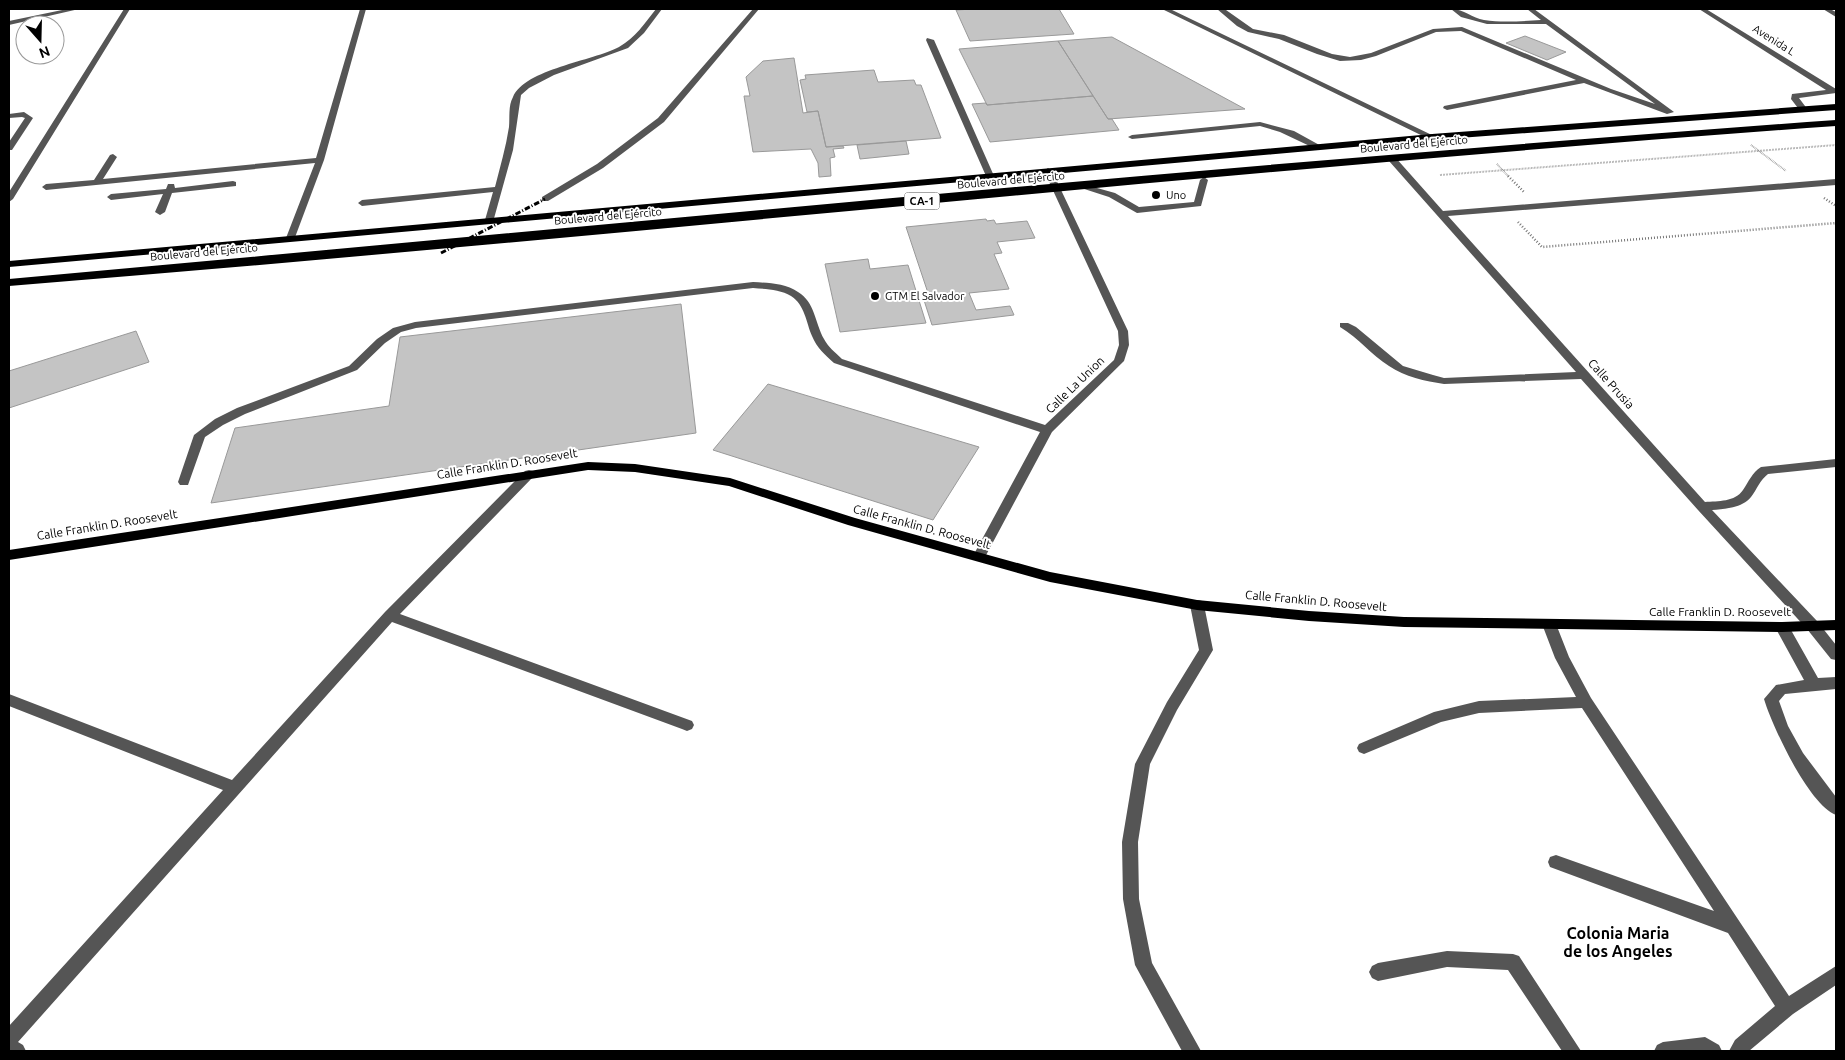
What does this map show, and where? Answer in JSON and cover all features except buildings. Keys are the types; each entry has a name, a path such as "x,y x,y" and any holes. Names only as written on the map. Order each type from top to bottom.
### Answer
{"highway":[{"name":"Boulevard del Ejército","path":"9,264 1674,115 1836,107"},
{"name":"Boulevard del Ejército","path":"9,282 1131,181 1836,122"},
{"path":"1124,164 1111,172 1118,178 1131,181"},
{"path":"1020,174 1037,176 1045,182 1042,188 1030,191"},
{"path":"104,274 94,270 92,267 94,264 116,254"},
{"path":"9,282 30,273 31,266 24,263"}],"main road":[{"name":"Calle Franklin D. Roosevelt","path":"9,555 588,466 635,468 730,482 852,522 1050,577 1197,605 1309,616 1404,622 1782,627 1836,624"}],"street":[{"path":"9,23 76,9"},
{"path":"9,199 127,9"},
{"path":"291,238 320,160 363,9"},
{"path":"490,220 513,128 514,110 518,94 532,83 551,74 620,49 643,32 659,9"},
{"path":"545,199 600,166 661,120 756,9"},
{"path":"1165,9 1432,137"},
{"path":"1220,9 1230,13 1235,21 1247,29 1281,37 1330,57 1352,59 1362,58 1438,28 1455,28 1674,115"},
{"path":"1454,9 1462,16 1484,22 1549,22"},
{"path":"1530,9 1674,115"},
{"name":"Avenida L","path":"1702,9 1835,91"},
{"path":"1826,9 1836,14"},
{"path":"1224,38 1247,29"},
{"path":"930,40 990,176"},
{"path":"1447,108 1584,80"},
{"path":"1804,110 1795,99 1795,96 1835,91"},
{"path":"9,116 24,114 29,118 9,147"},
{"path":"1132,136 1260,124 1288,131 1319,147"},
{"path":"98,182 112,157"},
{"name":"Calle Prusia","path":"1392,159 1702,507 1812,625 1836,654"},
{"path":"46,187 320,160"},
{"name":"Calle La Union","path":"978,556 1047,430 1119,361 1124,344 1123,331 1048,171"},
{"path":"160,212 176,174"},
{"path":"1079,186 1112,195 1136,210 1147,210 1198,204 1204,180"},
{"path":"1441,214 1836,182"},
{"path":"110,197 233,184"},
{"path":"362,202 497,189"},
{"path":"184,482 200,435 218,422 241,411 353,368 381,341 397,330 415,325 753,285 789,290 801,298 810,312 820,346 838,361 1047,430"},
{"path":"1344,325 1359,332 1398,368 1424,377 1444,381 1585,375"},
{"path":"1702,507 1741,500 1747,494 1756,476 1765,470 1836,463"},
{"path":"9,1039 390,616 529,474"},
{"path":"1192,1051 1144,965 1131,899 1130,842 1143,764 1172,706 1206,650 1197,605"},
{"path":"390,616 687,725"},
{"path":"1548,624 1562,658 1586,702 1787,1008"},
{"path":"1782,627 1814,684"},
{"path":"1836,682 1781,689 1771,699 1774,715 1818,790 1836,808"},
{"path":"9,700 234,788"},
{"path":"1364,748 1439,716 1479,707 1586,702"},
{"path":"1556,862 1732,926"},
{"path":"1378,972 1447,959 1513,962 1572,1051"},
{"path":"1738,1051 1741,1046 1787,1008 1836,975"},
{"path":"1663,1051 1705,1046 1713,1051"},
{"path":"9,1047 17,1051"}],"path":[{"path":"1440,175 1836,145"},
{"path":"1491,158 1538,206"},
{"path":"1505,208 1542,247 1836,223"}],"railway":[{"path":"441,253 545,199"}],"place":[{"name":"Uno","path":"1156,195"},
{"name":"GTM El Salvador","path":"875,296"}],"district":[{"name":"Colonia Maria de los Angeles","path":"1618,942"}]}
